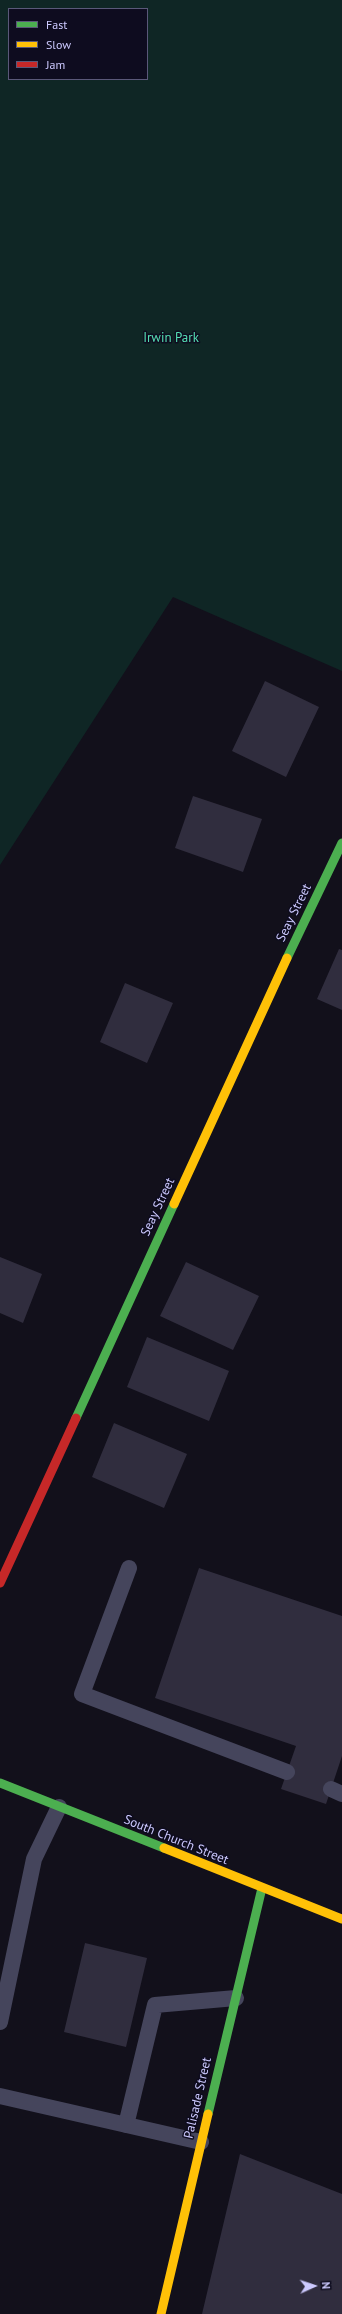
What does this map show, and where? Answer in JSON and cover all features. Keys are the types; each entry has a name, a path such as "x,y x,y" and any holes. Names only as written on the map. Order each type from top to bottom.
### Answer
{"street":[{"name":"Seay Street","path":"0,1583 284,964 342,843"},
{"name":"South Church Street","path":"0,1783 342,1919"},
{"name":"Palisade Street","path":"161,2314 262,1888"}],"lane":[{"path":"129,1568 82,1694 287,1772"},
{"path":"0,2022 34,1859 59,1807"},
{"path":"126,2125 155,2005 236,1998"},
{"path":"0,2096 201,2142"}],"green space":[{"name":"Irwin Park","path":"0,0 342,0 342,671 173,597 0,865"}],"building":[{"path":"265,681 319,707 286,777 232,751"},
{"path":"193,796 262,819 243,872 175,848"},
{"path":"339,949 342,950 342,1010 317,999"},
{"path":"125,983 173,1003 147,1063 100,1042"},
{"path":"0,1257 42,1274 23,1323 0,1313"},
{"path":"186,1262 259,1296 233,1350 160,1316"},
{"path":"147,1337 229,1371 209,1421 127,1387"},
{"path":"114,1423 187,1454 164,1508 92,1477"},
{"path":"199,1568 342,1616 342,1756 326,1804 281,1789 296,1746 155,1698"},
{"path":"85,1943 147,1958 126,2047 64,2032"},
{"path":"240,2154 342,2194 342,2314 202,2314"}],"traffic: fast":[{"path":"287,958 342,843"},
{"path":"76,1418 174,1204"},
{"path":"0,1783 164,1848"},
{"path":"208,2114 262,1888"}],"traffic: slow":[{"path":"174,1204 287,958"},
{"path":"164,1848 342,1919"},
{"path":"161,2314 208,2114"}],"traffic: jam":[{"path":"0,1583 76,1418"}]}
